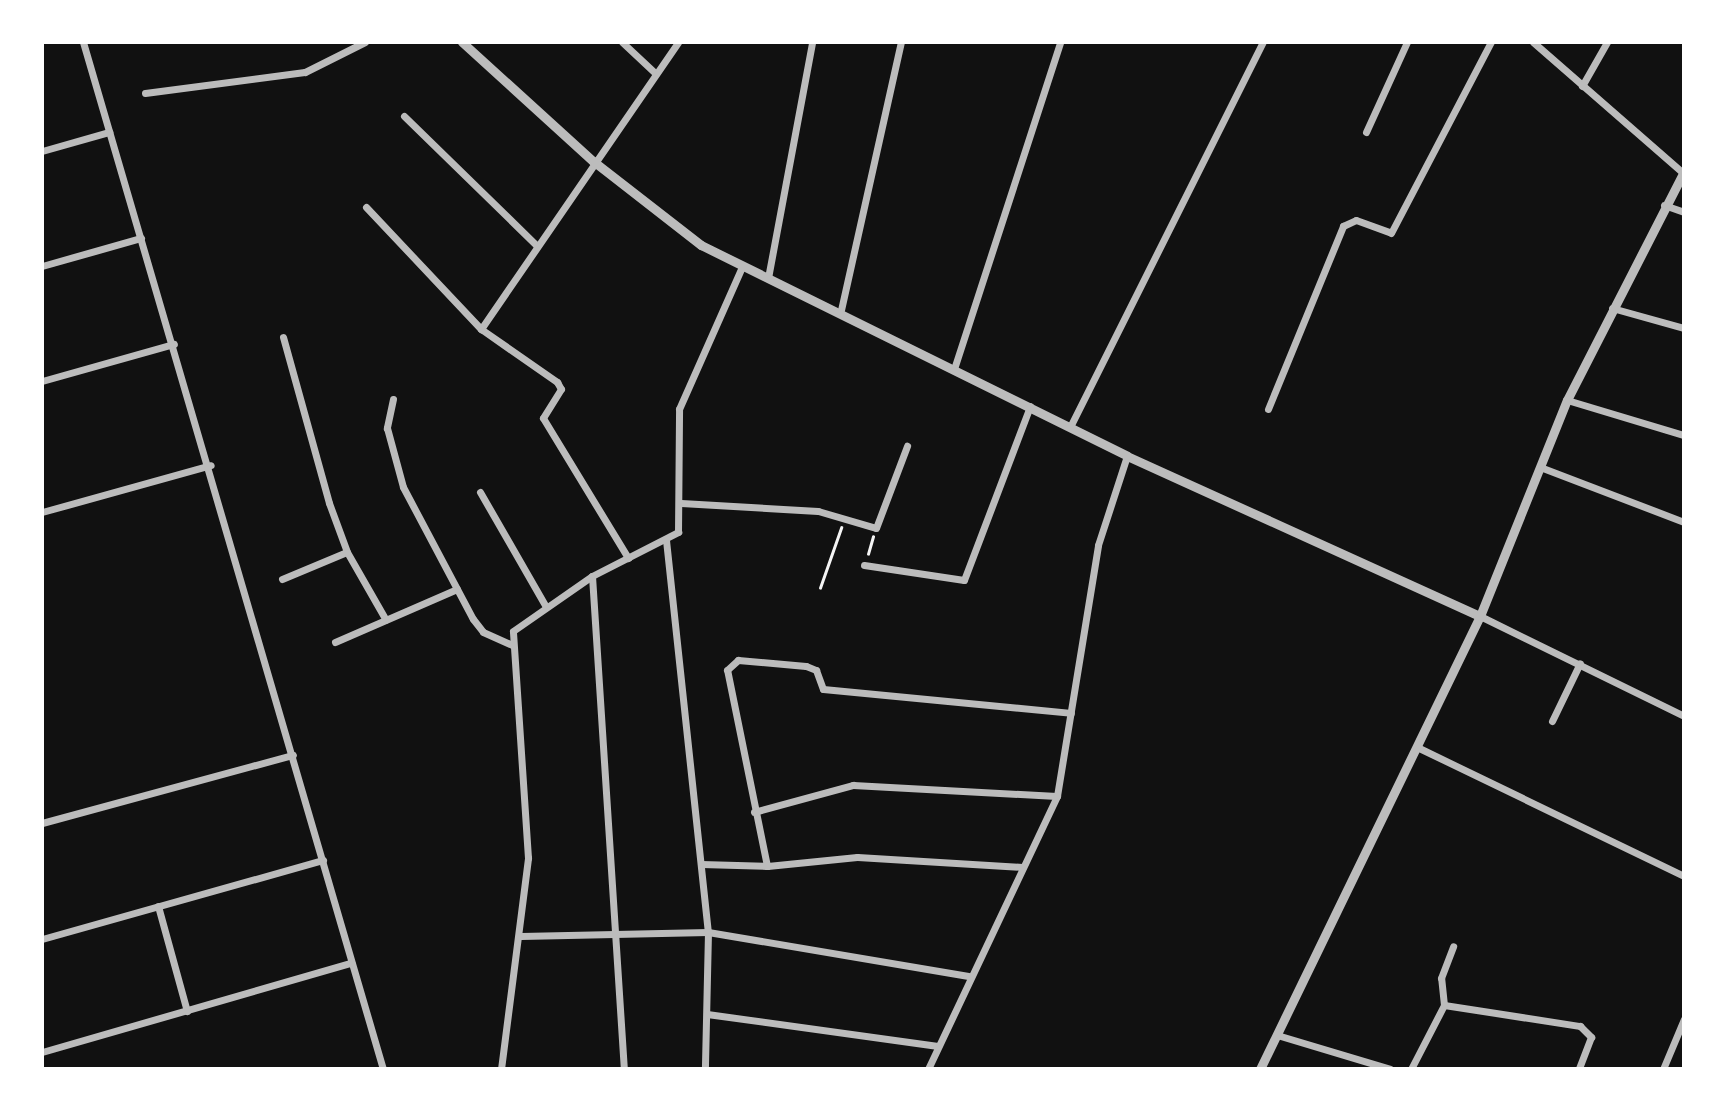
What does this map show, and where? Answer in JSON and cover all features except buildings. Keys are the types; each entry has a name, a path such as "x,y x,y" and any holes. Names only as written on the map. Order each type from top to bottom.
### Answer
{"street":[{"path":"83,42 211,465 383,1069"},
{"path":"145,93 305,72 365,42"},
{"path":"462,42 593,161 701,245 742,267 841,310 1127,456 1480,616 1684,716"},
{"path":"622,42 655,73"},
{"path":"481,329 593,161 678,42"},
{"path":"768,278 811,42"},
{"path":"841,310 901,42"},
{"path":"954,369 1060,42"},
{"path":"1070,427 1263,42"},
{"path":"1366,132 1407,42"},
{"path":"1268,409 1343,226 1356,220 1391,233 1491,42"},
{"path":"1260,1069 1419,748 1480,616 1567,400 1683,172 1533,42"},
{"path":"1582,86 1607,42"},
{"path":"404,116 537,246"},
{"path":"42,151 109,132"},
{"path":"1664,205 1684,212"},
{"path":"366,207 481,329 557,382 561,389 543,418 628,558"},
{"path":"42,266 141,238"},
{"path":"501,1069 521,936 528,858 513,631 545,605 592,576 678,532 681,503 679,409 742,267"},
{"path":"1612,307 1684,328"},
{"path":"284,337 347,552 386,620"},
{"path":"42,381 173,344"},
{"path":"393,399 387,428 403,487 483,632 512,645"},
{"path":"1567,400 1684,435"},
{"path":"864,565 964,580 1030,406"},
{"path":"681,503 818,510 876,527 907,446"},
{"path":"928,1069 968,976 1057,796 1098,545 1127,456"},
{"path":"42,512 211,465"},
{"path":"1540,467 1684,522"},
{"path":"480,492 545,605"},
{"path":"666,540 708,932 705,1069"},
{"path":"282,579 347,552"},
{"path":"592,576 624,1069"},
{"path":"335,642 457,589"},
{"path":"767,866 727,694 727,670 738,660 813,667 823,689 1071,713"},
{"path":"1552,721 1580,663"},
{"path":"1419,748 1684,876"},
{"path":"42,823 293,755"},
{"path":"754,812 853,785 1057,796"},
{"path":"701,864 767,866 857,857 1022,867"},
{"path":"42,939 323,860"},
{"path":"158,906 187,1011"},
{"path":"521,936 614,939 708,932 968,976"},
{"path":"1411,1069 1444,1005 1441,978 1453,946"},
{"path":"42,1052 351,963"},
{"path":"1444,1005 1580,1026 1591,1037 1579,1069"},
{"path":"707,1014 938,1046"},
{"path":"1663,1069 1684,1019"},
{"path":"1277,1035 1390,1069"}],"path":[{"path":"820,588 844,518"},
{"path":"864,565 876,527"}]}
